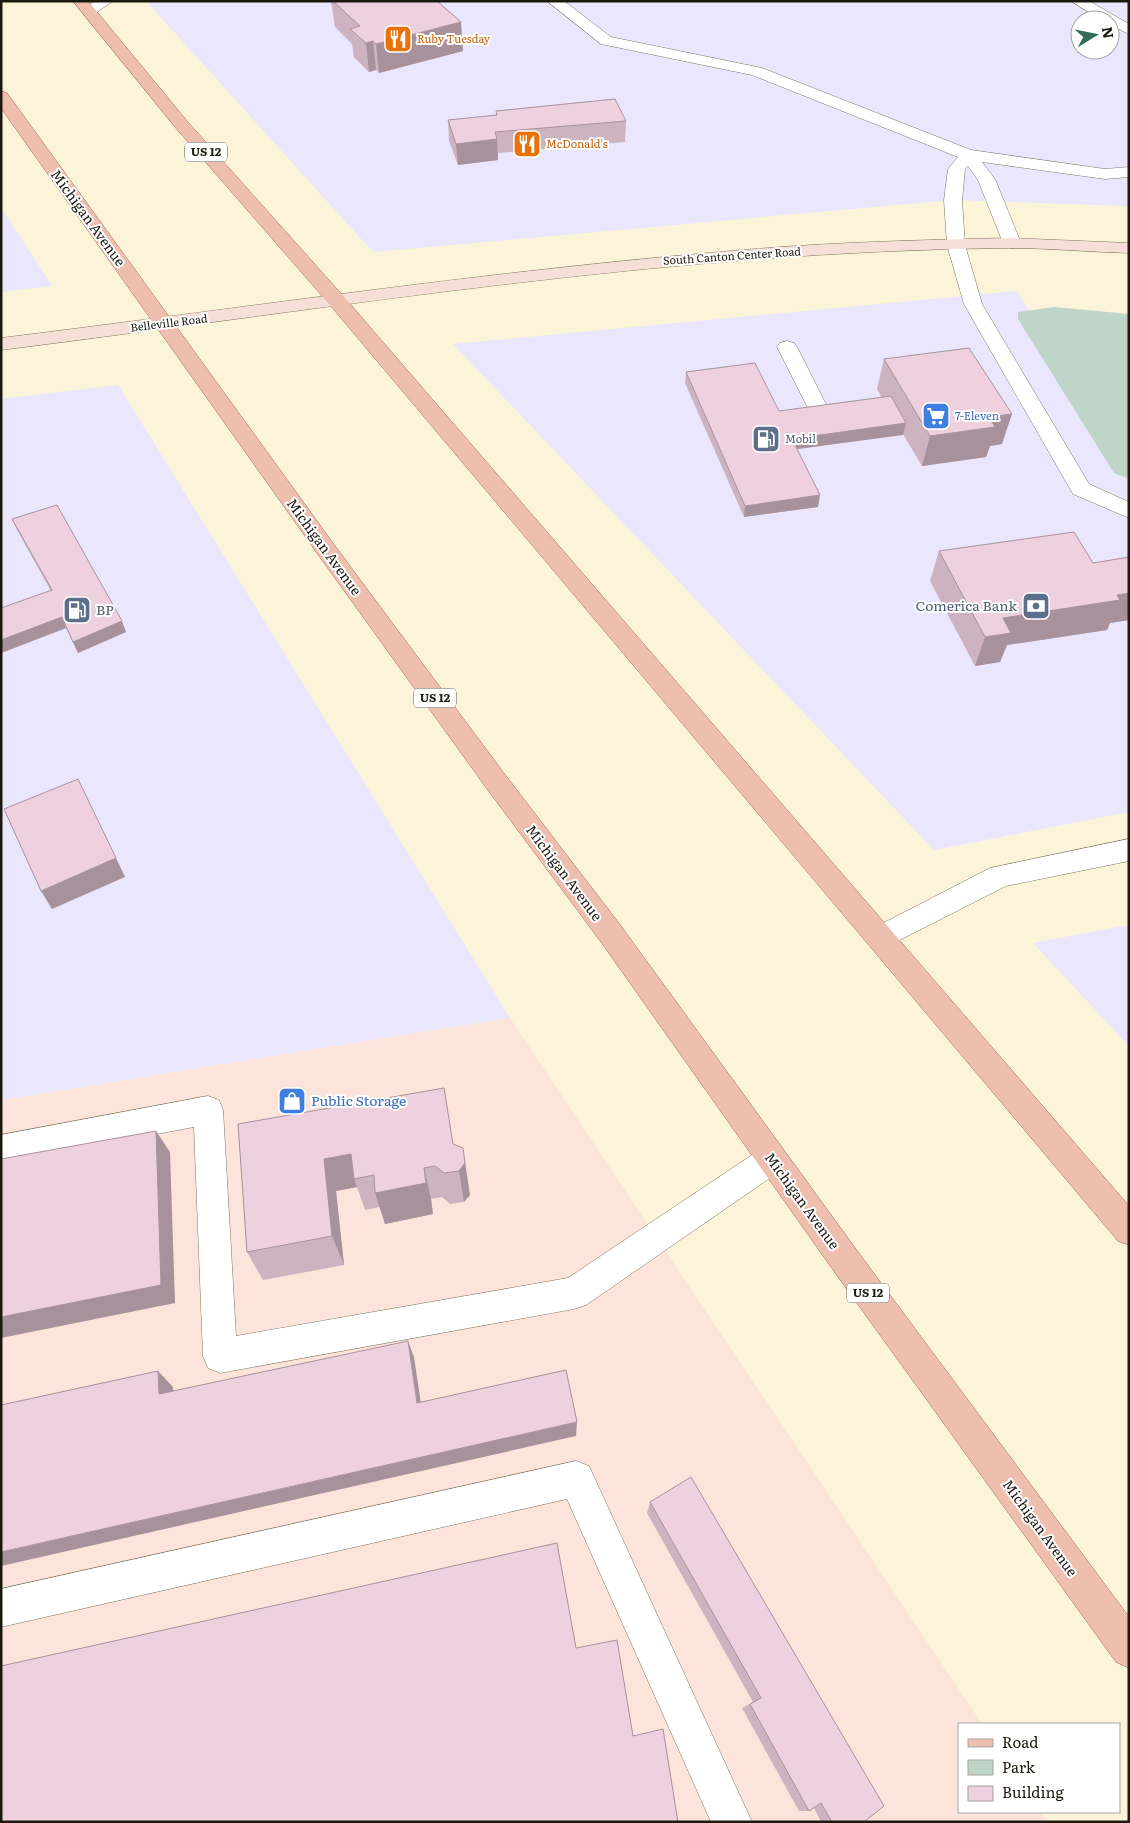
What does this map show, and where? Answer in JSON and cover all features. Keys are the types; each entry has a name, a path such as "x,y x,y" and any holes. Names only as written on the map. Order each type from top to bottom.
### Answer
{"main road":[{"name":"US 12","path":"85,6 181,124 337,301 1129,1230"},
{"name":"Michigan Avenue","path":"1,96 324,547 610,934 1129,1649"},
{"name":"South Canton Center Road","path":"337,301 665,261 845,248 1012,243 1129,248"},
{"name":"Belleville Road","path":"1,344 337,301"}],"street":[{"path":"85,6 106,1"},
{"path":"554,1 606,41 756,71 968,156 1104,174 1129,172"},
{"path":"1078,1 1129,30"},
{"path":"968,156 986,179 1012,243"},
{"path":"968,156 957,169 953,200 956,245 973,304 1081,489 1129,510"},
{"path":"787,347 822,416"},
{"path":"880,938 1000,876 1129,850"},
{"path":"1,1149 208,1110 220,1356 574,1293 772,1159"},
{"path":"1,1608 576,1479 732,1822"}],"shaded area":[{"path":"146,1 1129,1 1129,206 953,200 373,252"},
{"path":"1,207 52,286 1,292"},
{"path":"1017,291 1129,468 1129,812 934,850 453,344"},
{"path":"118,385 510,1018 1,1100 1,399"},
{"path":"1129,925 1129,1046 1033,943"},
{"path":"510,1018 981,1723 958,1723 958,1813 1041,1813 1047,1822 1,1822 1,1100"}],"green space":[{"path":"1054,307 1129,314 1129,479 1114,473 1018,319 1018,312"}],"building":[{"path":"333,1 437,1 461,22 376,44 373,41 366,43 350,29 360,26"},
{"path":"615,99 626,121 495,132 497,139 456,144 448,120 497,115 496,111"},
{"path":"969,348 1012,414 989,417 995,427 930,436 884,359"},
{"path":"755,363 779,411 891,396 906,423 792,439 820,495 745,506 686,372"},
{"path":"57,505 122,621 73,642 62,617 1,640 1,608 52,590 12,519"},
{"path":"1074,532 1093,563 1129,557 1129,593 1117,595 1120,600 1003,618 1011,633 985,637 939,551"},
{"path":"78,779 116,858 41,891 4,809"},
{"path":"444,1088 453,1144 463,1148 465,1163 459,1171 444,1173 435,1166 424,1168 426,1183 375,1193 374,1175 354,1179 351,1154 324,1159 332,1236 247,1252 238,1124"},
{"path":"156,1131 161,1285 1,1317 1,1159"},
{"path":"408,1341 417,1403 566,1370 577,1422 1,1552 1,1405 158,1371 159,1394"},
{"path":"691,1477 884,1806 864,1822 832,1822 821,1803 809,1811 750,1704 761,1698 650,1502"},
{"path":"557,1543 576,1648 617,1640 633,1736 663,1729 678,1822 1,1822 1,1666"}],"place":[{"name":"Ruby Tuesday","path":"398,39"},
{"name":"McDonald's","path":"527,144"},
{"name":"7-Eleven","path":"936,416"},
{"name":"Mobil","path":"766,439"},
{"name":"Comerica Bank","path":"1036,606"},
{"name":"BP","path":"77,610"},
{"name":"Public Storage","path":"292,1101"}]}
